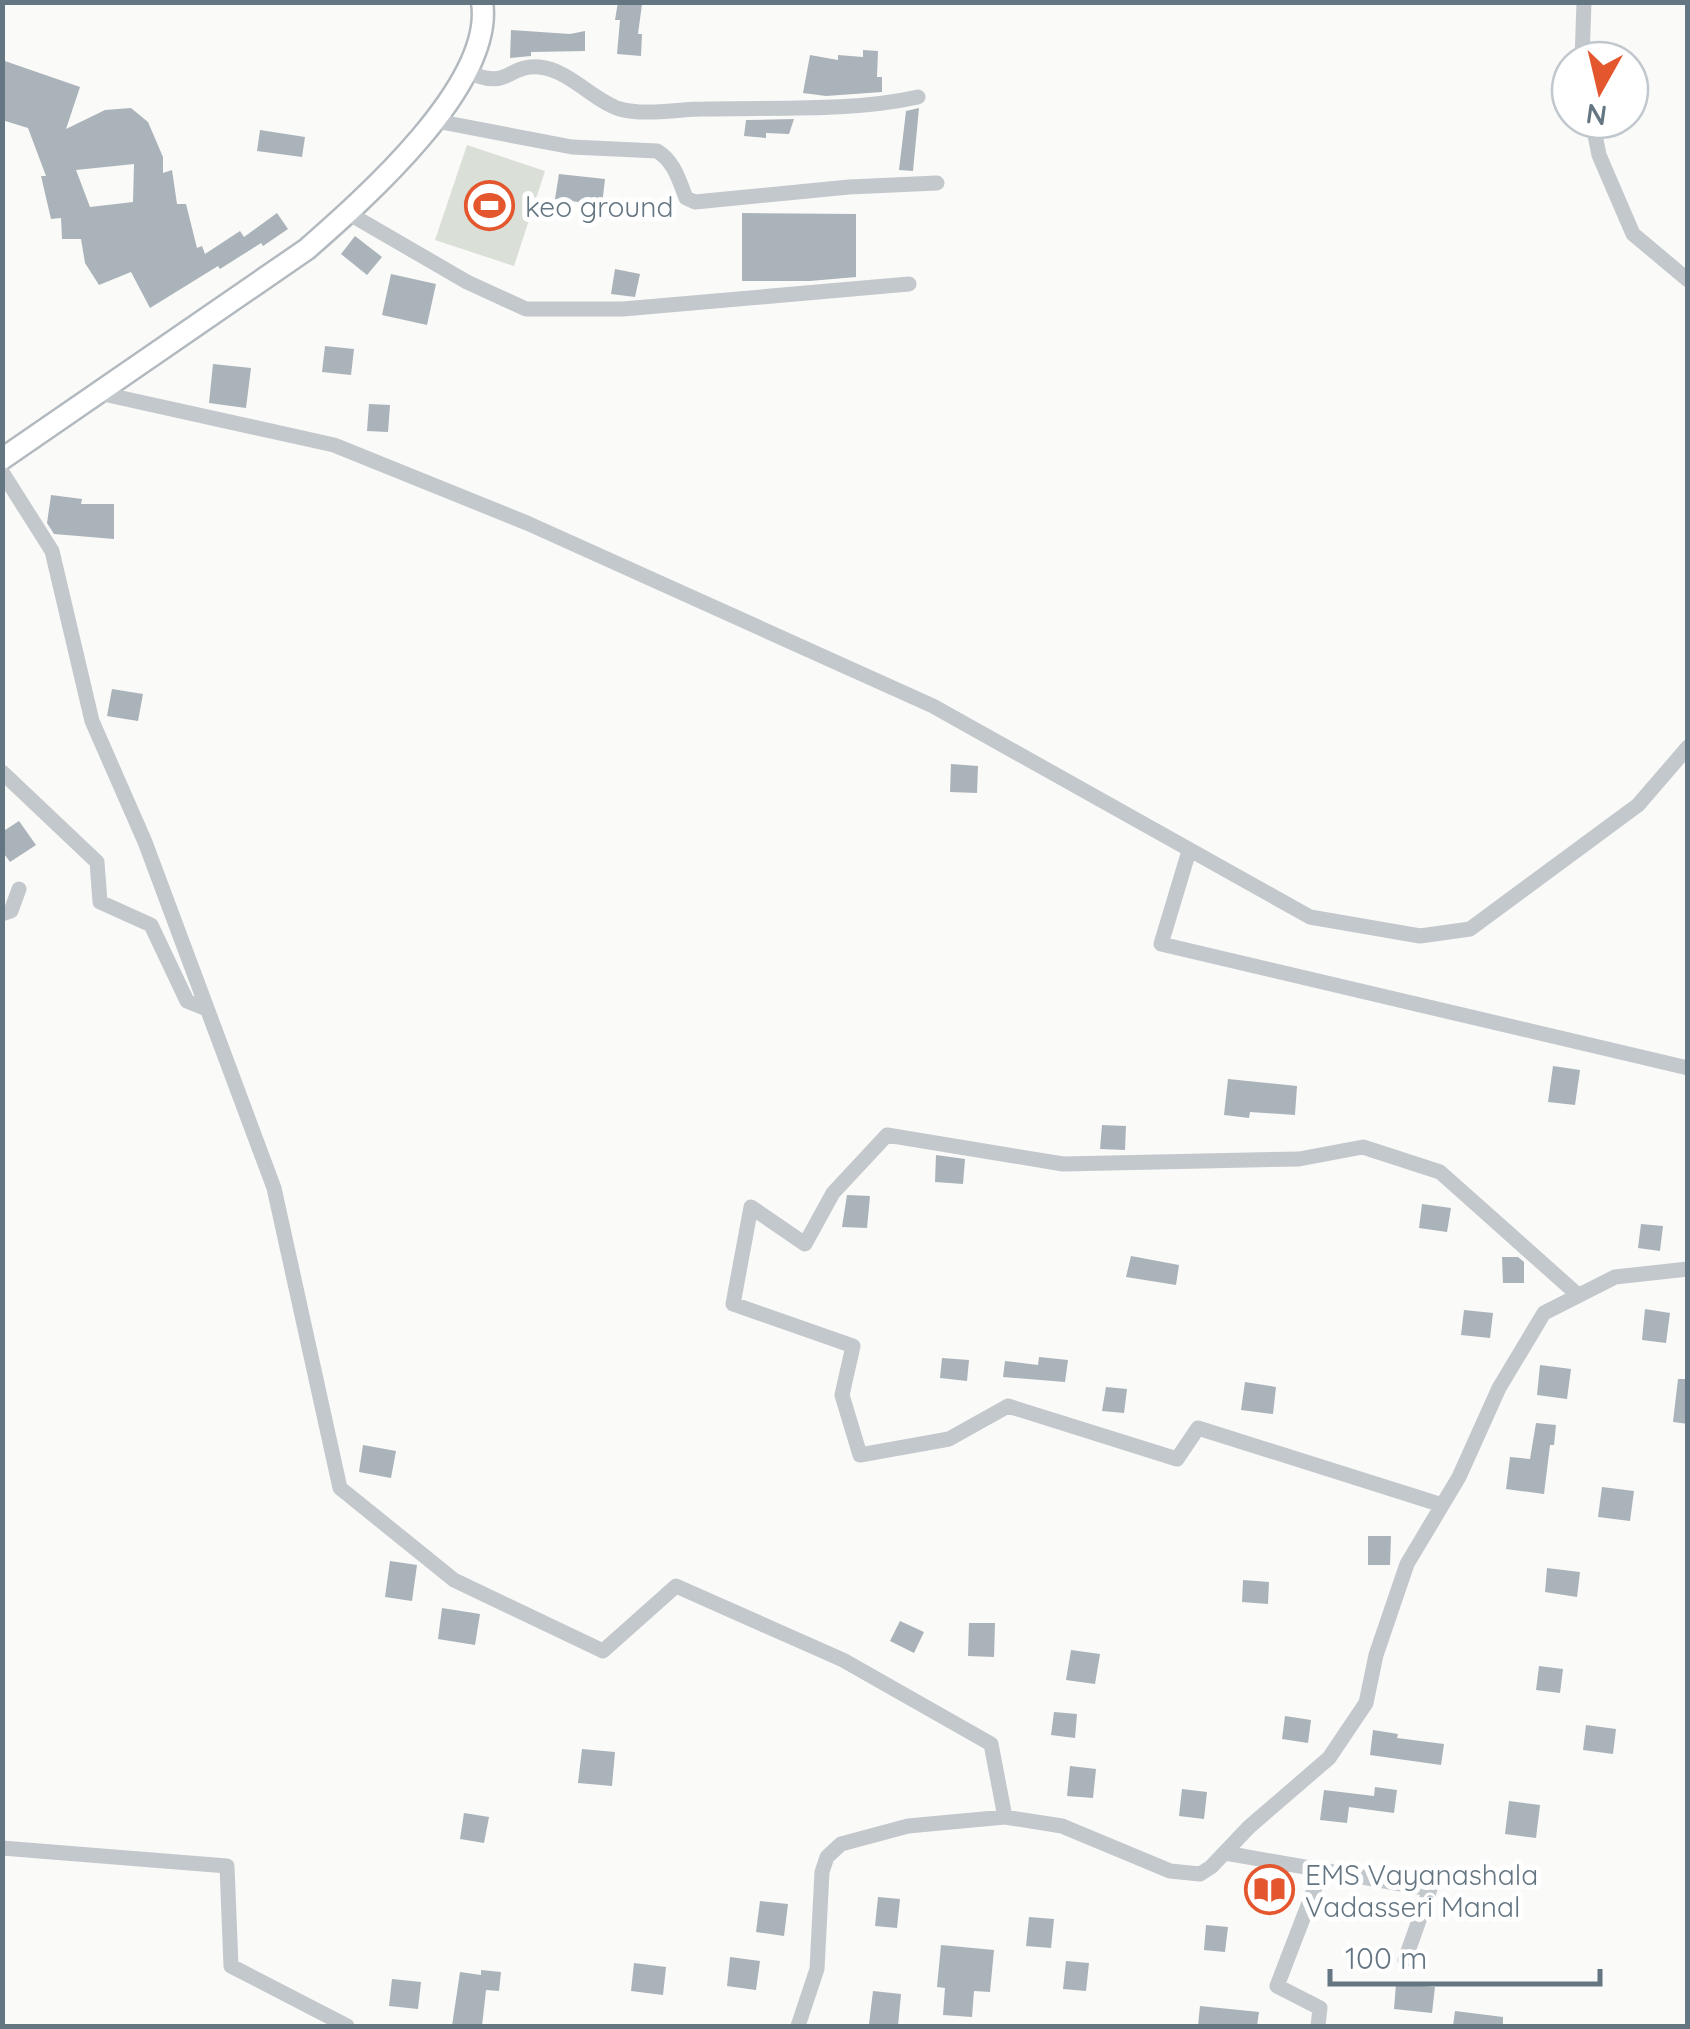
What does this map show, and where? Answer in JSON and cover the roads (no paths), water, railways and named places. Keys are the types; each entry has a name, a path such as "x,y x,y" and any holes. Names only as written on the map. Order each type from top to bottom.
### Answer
{"main road":[{"path":"2,459 307,249 348,213 436,120 477,49 484,16 482,2"}],"street":[{"path":"1583,40 1584,2"},
{"path":"467,71 483,79 498,80 538,67 623,110 862,104 918,97"},
{"path":"436,120 572,147 657,151 674,168 686,198 695,202 937,183"},
{"path":"1596,140 1633,234 1688,280"},
{"path":"348,213 466,282 526,309 623,309 909,284"},
{"path":"99,392 334,446 526,523 933,706 1310,917 1420,936 1470,929 1638,806 1688,747"},
{"path":"2,472 52,551 92,721 145,842 274,1188 340,1488 454,1580 603,1651 676,1586 843,1660 990,1744 1005,1817"},
{"path":"2,772 97,862 100,902 151,925 187,1001 208,1009"},
{"path":"1189,851 1161,944 1688,1068"},
{"path":"2,914 11,911 18,889"},
{"path":"1442,1505 1198,1428 1177,1458 1008,1406 949,1439 860,1455 842,1395 853,1346 733,1304 751,1207 805,1244 833,1194 887,1134 1064,1164 1299,1159 1364,1147 1440,1172 1578,1296"},
{"path":"798,2026 817,1969 822,1872 827,1857 841,1844 908,1826 1005,1817 1062,1826 1170,1871 1200,1874 1225,1853 1249,1827 1329,1758 1366,1703 1376,1655 1407,1564 1459,1477 1498,1388 1544,1313 1615,1277 1688,1268"},
{"path":"2,1848 227,1866 231,1966 348,2026"},
{"path":"1225,1853 1430,1889 1405,1960"},
{"path":"1318,2026 1320,2008 1278,1986 1322,1869"}],"place":[{"name":"keo ground","path":"490,206"},
{"name":"EMS Vayanashala Vadasseri Manal","path":"1270,1890"}]}
